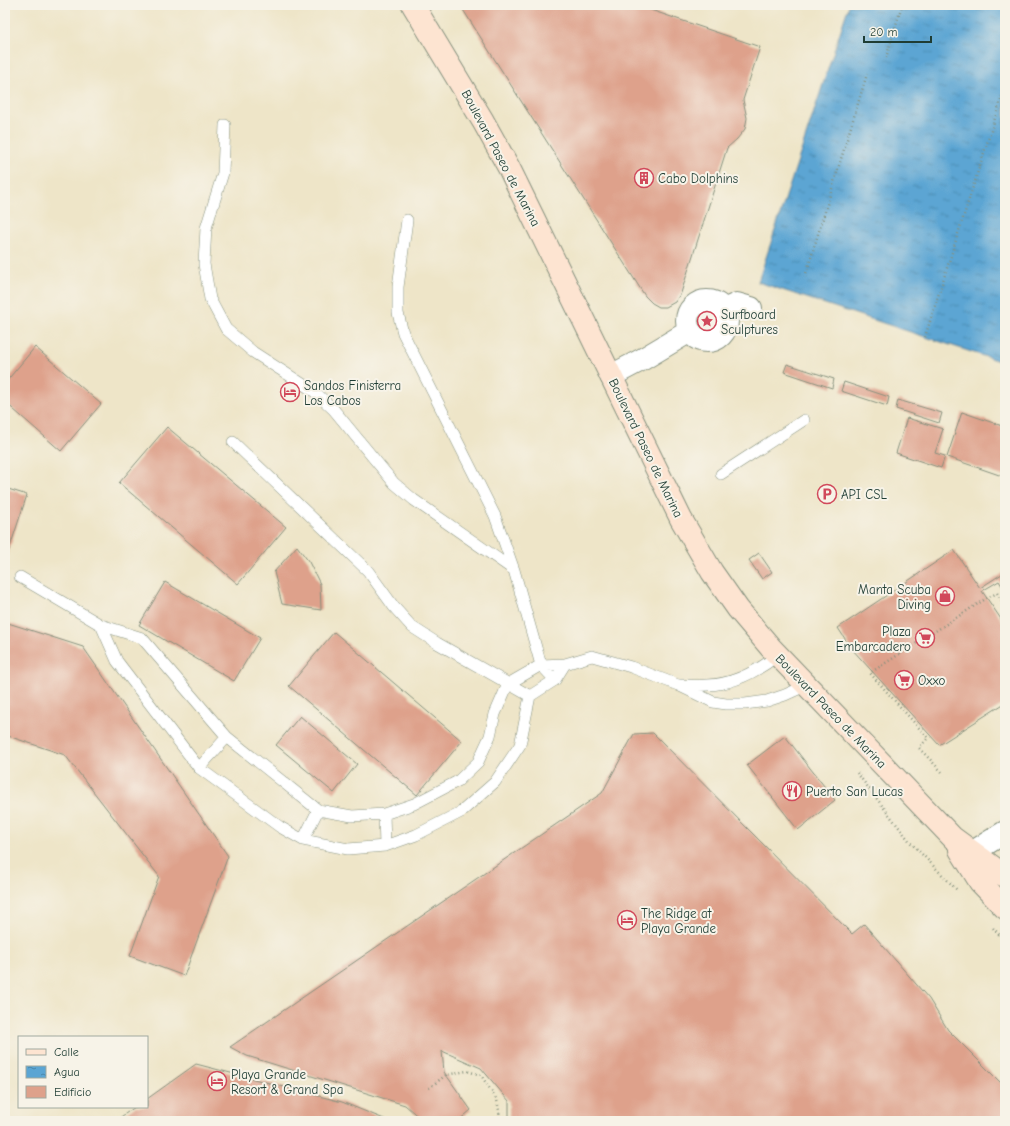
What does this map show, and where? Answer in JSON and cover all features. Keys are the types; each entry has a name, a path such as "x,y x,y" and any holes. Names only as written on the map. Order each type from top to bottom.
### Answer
{"main road":[{"name":"Boulevard Paseo de Marina","path":"413,5 502,156 681,519 702,556 738,609 778,655 953,838 968,855 980,882 1005,908"},
{"name":"Boulevard Paseo de Marina","path":"968,855 1005,876"}],"street":[{"path":"611,376 690,331 688,322 689,314 698,304 713,302 724,310 737,304 751,308"},
{"path":"968,855 1005,832"}],"lane":[{"path":"225,125 223,173 206,228 204,264 210,299 226,329 253,352 315,392 334,410 394,483 414,500 514,570"},
{"path":"407,220 398,287 398,313 403,333 495,516 514,570 541,665 556,680"},
{"path":"720,474 804,420"},
{"path":"233,442 368,571 394,607 412,627 530,696"},
{"path":"20,577 100,625 142,638 226,737 318,810 352,816 384,814 414,804 438,793 458,781 478,762 490,736 495,714 508,684 541,665 565,664 592,656 631,667 678,685 713,702 736,705 777,699 807,685"},
{"path":"100,625 117,661 199,768 280,827 303,840 348,849 385,846 416,835 461,812 495,782 520,745 530,696 556,680 565,664"},
{"path":"678,685 708,685 736,679 755,671 778,655"},
{"path":"199,768 226,737"},
{"path":"303,840 318,810"},
{"path":"384,814 385,846"}],"path":[{"path":"886,58 902,5"},
{"path":"805,277 867,74"},
{"path":"925,337 1005,87"},
{"path":"942,772 919,748 928,738 870,673 997,593 1005,605"},
{"path":"853,767 911,843 961,894"},
{"path":"988,923 1005,941"},
{"path":"429,1088 446,1075 467,1071 481,1075 497,1100 501,1121"}],"water":[{"path":"849,5 1005,5 1005,363 758,282"}],"building":[{"name":"Cabo Dolphins","path":"460,5 636,5 760,47 743,100 747,118 745,129 727,148 681,293 675,302 666,307 659,307 645,296"},
{"path":"35,347 101,404 61,451 5,402 5,383"},
{"path":"787,364 834,379 832,388 784,372"},
{"path":"844,382 889,397 887,406 841,391"},
{"path":"898,400 942,413 939,423 896,409"},
{"path":"962,412 1005,427 1005,477 947,457"},
{"path":"907,418 943,429 935,453 945,456 941,468 896,453"},
{"path":"167,427 286,527 238,584 119,483"},
{"path":"5,488 27,495 5,562"},
{"path":"297,546 309,562 320,584 321,610 282,604 274,572"},
{"name":"Plaza Embarcadero","path":"954,550 980,588 1005,572 1004,589 999,581 982,591 1005,625 1005,703 939,745 851,648 838,628"},
{"path":"759,553 772,572 762,579 749,560"},
{"path":"165,582 260,638 234,681 139,625"},
{"path":"5,622 83,647 228,856 184,976 130,956 159,876 65,755 5,735"},
{"path":"334,632 462,741 417,795 289,686"},
{"path":"300,716 357,764 334,793 276,745"},
{"name":"The Ridge at Playa Grande","path":"653,733 852,934 864,924 929,999 948,1030 1005,1087 1005,1121 509,1121 509,1101 481,1068 442,1051 444,1072 471,1110 458,1121 423,1121 405,1105 247,1056 230,1047 602,793 634,734"},
{"path":"785,736 835,800 798,830 747,765"},
{"name":"Playa Grande Resort & Grand Spa","path":"196,1064 342,1102 389,1121 115,1121 134,1108 148,1108 148,1098"}],"place":[{"name":"Cabo Dolphins","path":"644,178"},
{"name":"Surfboard Sculptures","path":"707,321"},
{"name":"Sandos Finisterra Los Cabos","path":"290,392"},
{"name":"API CSL","path":"827,494"},
{"name":"Manta Scuba Diving","path":"945,596"},
{"name":"Plaza Embarcadero","path":"925,638"},
{"name":"Oxxo","path":"904,680"},
{"name":"Puerto San Lucas","path":"792,791"},
{"name":"The Ridge at Playa Grande","path":"627,920"},
{"name":"Playa Grande Resort & Grand Spa","path":"217,1081"}]}
